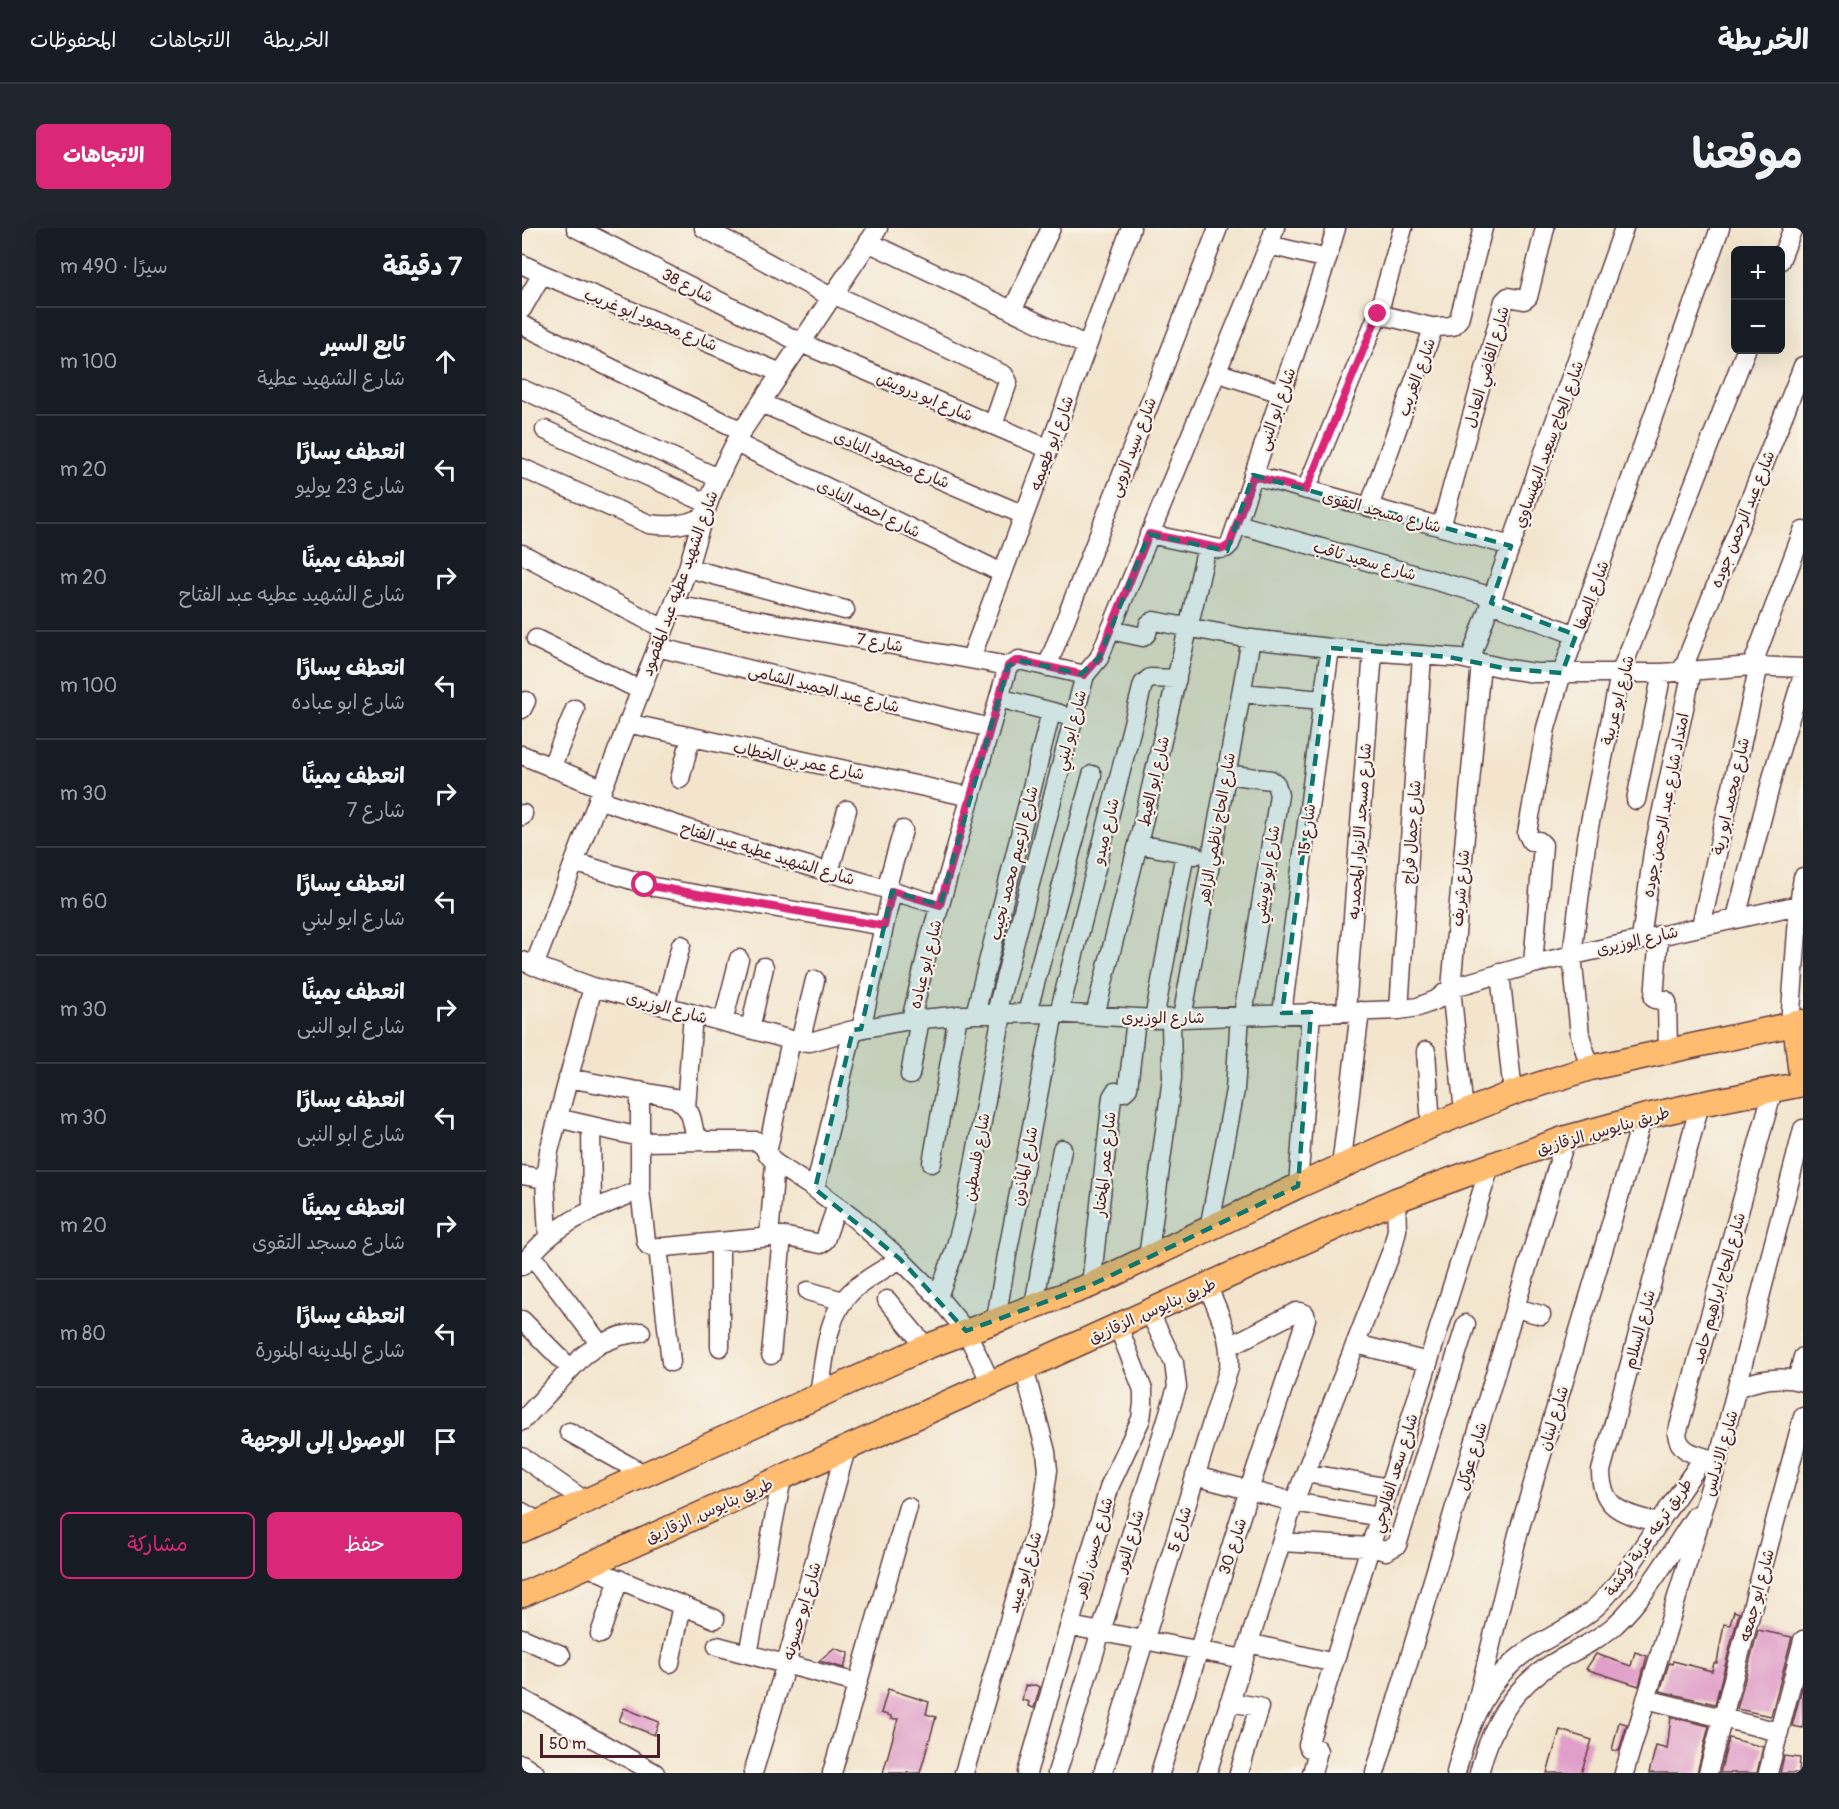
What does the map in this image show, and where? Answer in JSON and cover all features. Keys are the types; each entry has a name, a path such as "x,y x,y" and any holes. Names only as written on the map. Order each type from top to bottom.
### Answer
{"main road":[{"path":"528,1521 585,1501 926,1347 1091,1285 1298,1186 1431,1126 1514,1093 1590,1068 1796,1023 1803,1084"},
{"name":"طريق بنايوس, الزقازيق","path":"522,1595 1396,1200 1566,1138 1700,1104 1803,1084"}],"street":[{"name":"شارع 38","path":"576,228 801,343"},
{"path":"704,228 832,296 1005,375 1008,382 993,425"},
{"path":"1012,310 1051,228"},
{"name":"شارع ابو طعيمه","path":"971,658 1131,228"},
{"name":"شارع سيد الروبى","path":"1047,667 1218,228"},
{"name":"شارع ابو النبى","path":"1207,547 1220,549 1230,544 1336,228"},
{"path":"1306,490 1378,314 1403,228"},
{"name":"شارع الغريب","path":"1369,507 1435,328 1453,326 1458,321 1483,228"},
{"name":"شارع القاضي العادل","path":"1442,527 1504,302 1508,297 1524,300 1528,297 1545,228"},
{"name":"شارع الحاج سعيد البهنساوي","path":"1476,662 1492,600 1624,228"},
{"name":"شارع الصفا","path":"1533,964 1543,844 1539,841 1531,841 1527,833 1546,728 1562,673 1720,228"},
{"path":"1785,248 1793,228"},
{"name":"شارع الشهيد عطيه عبد المقصود","path":"528,963 574,862 688,568 705,510 718,478 760,403 872,233"},
{"path":"872,233 1012,310 1087,346"},
{"path":"1272,236 1327,259"},
{"name":"شارع ابو لبني","path":"999,1014 1084,675 1099,658 1272,236"},
{"name":"شارع محمود ابو غريب","path":"522,264 781,373"},
{"path":"522,309 542,274"},
{"path":"1378,314 1435,328"},
{"name":"شارع احمد النادى","path":"522,325 1002,573"},
{"name":"شارع ابو درويش","path":"801,343 1049,449"},
{"name":"شارع ابو عريبة","path":"1590,1068 1580,1035 1572,955 1587,837 1620,674 1744,354"},
{"name":"شارع عبد الرحمن جوده","path":"1687,671 1803,366"},
{"path":"1216,372 1281,393"},
{"path":"522,389 718,478"},
{"name":"شارع محمود النادى","path":"760,403 1024,514"},
{"path":"522,468 649,524 667,526 685,524 705,510 545,430"},
{"name":"شارع مسجد التقوى","path":"1253,476 1511,546"},
{"name":"شارع سعيد ثاقب","path":"1237,524 1492,600 1576,635"},
{"name":"شارع محمد ابو رية","path":"1701,926 1755,666 1803,531"},
{"path":"1149,534 1207,547"},
{"name":"شارع ابو الغيط","path":"1095,1015 1138,844 1207,547"},
{"path":"522,554 664,629"},
{"path":"688,568 844,610"},
{"name":"شارع 7","path":"674,605 1008,666 1019,660 1084,675"},
{"path":"1110,630 1143,637 1147,633 1149,624 1154,621 1251,639 1422,655 1508,669 1562,673 1662,673 1755,666 1803,668"},
{"path":"536,639 640,690"},
{"name":"شارع الحاج ناظمي الزاهر","path":"1161,1018 1211,859 1251,639"},
{"name":"شارع عبد الحميد الشامى","path":"657,648 990,728"},
{"name":"شارع 15","path":"1282,1013 1330,648"},
{"name":"شارع مسجد الانوار المحمديه","path":"1341,1167 1353,1011 1372,651"},
{"name":"شارع جمال فراج","path":"1399,1010 1422,655"},
{"name":"شارع شريف","path":"1464,1112 1451,988 1476,662"},
{"name":"شارع ابو عباده","path":"910,1075 923,965 1008,666"},
{"name":"امتداد شارع عبد الرحمن جوده","path":"1668,1051 1667,1002 1654,998 1650,937 1653,852 1687,671"},
{"path":"1636,800 1662,673"},
{"path":"1736,918 1775,767 1803,675"},
{"name":"شارع ميدو","path":"1056,1013 1143,684 1150,678 1177,679"},
{"path":"1241,693 1323,700"},
{"path":"999,699 1074,718"},
{"path":"551,768 575,709"},
{"name":"شارع الزعيم محمد نجيب","path":"932,1163 966,1015 1051,712"},
{"name":"شارع عمر بن الخطاب","path":"627,723 971,797"},
{"path":"680,779 691,737"},
{"name":"شارع الشهيد عطيه عبد الفتاح","path":"522,755 600,794 736,845 940,905"},
{"name":"شارع ابو نويشي","path":"1209,1229 1235,1090 1242,1015 1279,795 1276,784 1271,780 1226,774"},
{"path":"1027,1013 1092,776"},
{"path":"829,872 847,810"},
{"path":"815,1189 884,926 889,890 903,830"},
{"path":"1138,844 1211,859"},
{"path":"1148,1258 1172,1078 1161,1018 1185,853"},
{"path":"574,862 654,887 884,926"},
{"path":"1796,1023 1803,878"},
{"name":"شارع الوزيرى","path":"528,963 593,987 796,1041 810,1042 857,1030 916,1020 966,1015 1056,1013 1161,1018 1399,1010 1418,1007 1436,1000 1451,988 1533,964 1801,904"},
{"path":"665,1006 681,945"},
{"path":"723,1022 739,959"},
{"path":"750,1029 764,967"},
{"path":"1500,973 1514,1093"},
{"path":"771,1355 776,1236 771,1158 796,1041 815,980"},
{"path":"548,1236 545,1179 557,1118 593,987"},
{"path":"1298,1186 1311,1012"},
{"name":"شارع المأذون","path":"996,1319 1056,1013"},
{"path":"686,1107 693,1014"},
{"name":"شارع فلسطين","path":"938,1297 965,1213 999,1014"},
{"name":"شارع عمر المختار","path":"1091,1285 1112,1097 1115,1092 1124,1092 1128,1088 1161,1018"},
{"path":"1426,1052 1431,1126"},
{"path":"568,1078 675,1098 686,1107 690,1114 694,1132 698,1137 707,1141"},
{"name":"شارع الحاج ابراهيم حامد","path":"1711,1459 1683,1448 1677,1439 1677,1434 1773,1090"},
{"path":"640,1091 640,1190 646,1241 651,1247 776,1236 821,1244 825,1240 837,1205"},
{"name":"شارع السلام","path":"1659,1523 1622,1513 1605,1491 1601,1471 1700,1104"},
{"name":"شارع لبنان","path":"1472,1722 1518,1534 1643,1117"},
{"path":"557,1118 640,1139 752,1140 761,1144 771,1158 837,1205 900,1259 938,1297 966,1331 991,1383"},
{"path":"591,1126 592,1211"},
{"name":"شارع الاندلس","path":"1624,1773 1707,1498 1711,1459 1764,1316 1803,1129"},
{"name":"شارع عوكل","path":"1375,1773 1566,1138"},
{"path":"1034,1305 1062,1149"},
{"name":"شارع سعد الفالوجي","path":"1312,1773 1318,1752 1317,1749 1309,1748 1308,1745 1490,1166"},
{"path":"522,1175 545,1179"},
{"path":"600,1344 526,1258 548,1236 568,1221 640,1190"},
{"path":"1207,1773 1294,1502 1392,1250 1397,1230 1396,1200"},
{"path":"720,1242 720,1347"},
{"path":"658,1248 671,1362"},
{"path":"819,1394 833,1319 843,1301 853,1290 900,1259"},
{"name":"شارع 5","path":"1103,1773 1229,1368 1230,1346 1226,1330 1207,1286"},
{"path":"808,1291 843,1301"},
{"path":"887,1300 926,1347"},
{"path":"1516,1308 1541,1315"},
{"name":"شارع النور","path":"1058,1773 1177,1387 1174,1363 1149,1311"},
{"name":"شارع 30","path":"1160,1773 1301,1316 1230,1346"},
{"path":"522,1320 571,1369"},
{"path":"1281,1542 1370,1547 1386,1551 1390,1551 1397,1545 1466,1324"},
{"name":"شارع حسن زاهر","path":"1027,1773 1110,1485 1141,1419 1143,1390 1118,1326"},
{"path":"522,1420 584,1355 600,1344 620,1336 641,1332"},
{"path":"1356,1344 1428,1362"},
{"path":"1737,1388 1767,1379 1800,1381 1803,1357"},
{"name":"شارع ابو عبيد","path":"964,1773 1047,1488 1046,1452 1024,1368"},
{"name":"شارع ابو جمعه","path":"1708,1773 1803,1417"},
{"path":"569,1432 644,1474"},
{"name":"شارع ابو حسونه","path":"753,1773 846,1449"},
{"path":"522,1457 585,1501"},
{"name":"طريق ترعه عزبة لوكشة","path":"1456,1773 1462,1747 1472,1722 1499,1677 1527,1651 1586,1616 1600,1603 1620,1581 1659,1523 1711,1459"},
{"path":"1306,1473 1389,1488"},
{"path":"1195,1476 1294,1502 1380,1517"},
{"path":"748,1654 782,1478"},
{"name":"طريق ترعه عزبة لوكشة","path":"1479,1773 1492,1733 1515,1693 1539,1673 1597,1639 1627,1614 1707,1498"},
{"path":"832,1773 908,1507"},
{"path":"586,1566 715,1619"},
{"path":"600,1635 619,1579"},
{"path":"670,1663 682,1605"},
{"path":"1070,1626 1198,1650 1246,1651 1334,1663"},
{"path":"522,1638 561,1655"},
{"path":"1768,1773 1803,1640"},
{"path":"717,1646 858,1683"},
{"path":"522,1699 655,1773"},
{"path":"1646,1699 1779,1732"},
{"path":"1229,1702 1259,1707 1239,1773"},
{"path":"522,1764 535,1773"}],"highlighted area":[{"path":"1253,475 1511,546 1491,603 1576,635 1562,673 1508,669 1449,657 1330,648 1282,1013 1311,1012 1298,1186 1091,1285 966,1331 900,1259 815,1189 853,1030 861,1029 892,891 940,905 1008,666 1019,660 1081,674 1099,658 1149,534 1227,551"}],"building":[{"path":"1734,1611 1739,1613 1715,1704 1660,1691 1669,1663 1672,1664 1673,1661 1712,1671 1714,1663 1717,1663 1724,1624 1730,1625"},
{"path":"1758,1630 1792,1637 1771,1716 1737,1709"},
{"path":"834,1648 849,1653 844,1668 819,1661"},
{"path":"1635,1652 1647,1656 1639,1686 1586,1669 1596,1654 1631,1666"},
{"path":"1803,1684 1803,1728 1792,1726"},
{"path":"1025,1686 1040,1687 1034,1708 1028,1706 1029,1702 1022,1700"},
{"path":"888,1689 929,1702 926,1714 936,1717 920,1773 883,1773 898,1719 891,1719 891,1716 881,1713"},
{"path":"624,1708 659,1722 654,1735 619,1721"},
{"path":"1671,1717 1709,1726 1697,1773 1649,1773 1656,1746 1667,1749"},
{"path":"1619,1722 1627,1724 1619,1751 1612,1750"},
{"path":"1560,1730 1592,1740 1581,1773 1547,1773"},
{"path":"1729,1738 1763,1747 1757,1773 1720,1773"},
{"path":"1784,1756 1800,1758 1799,1773 1780,1773"}],"route":[{"path":"645,885 884,926 892,891 940,905 1008,666 1019,660 1084,675 1099,658 1149,534 1223,549 1230,544 1253,476 1306,490 1378,314"}]}
